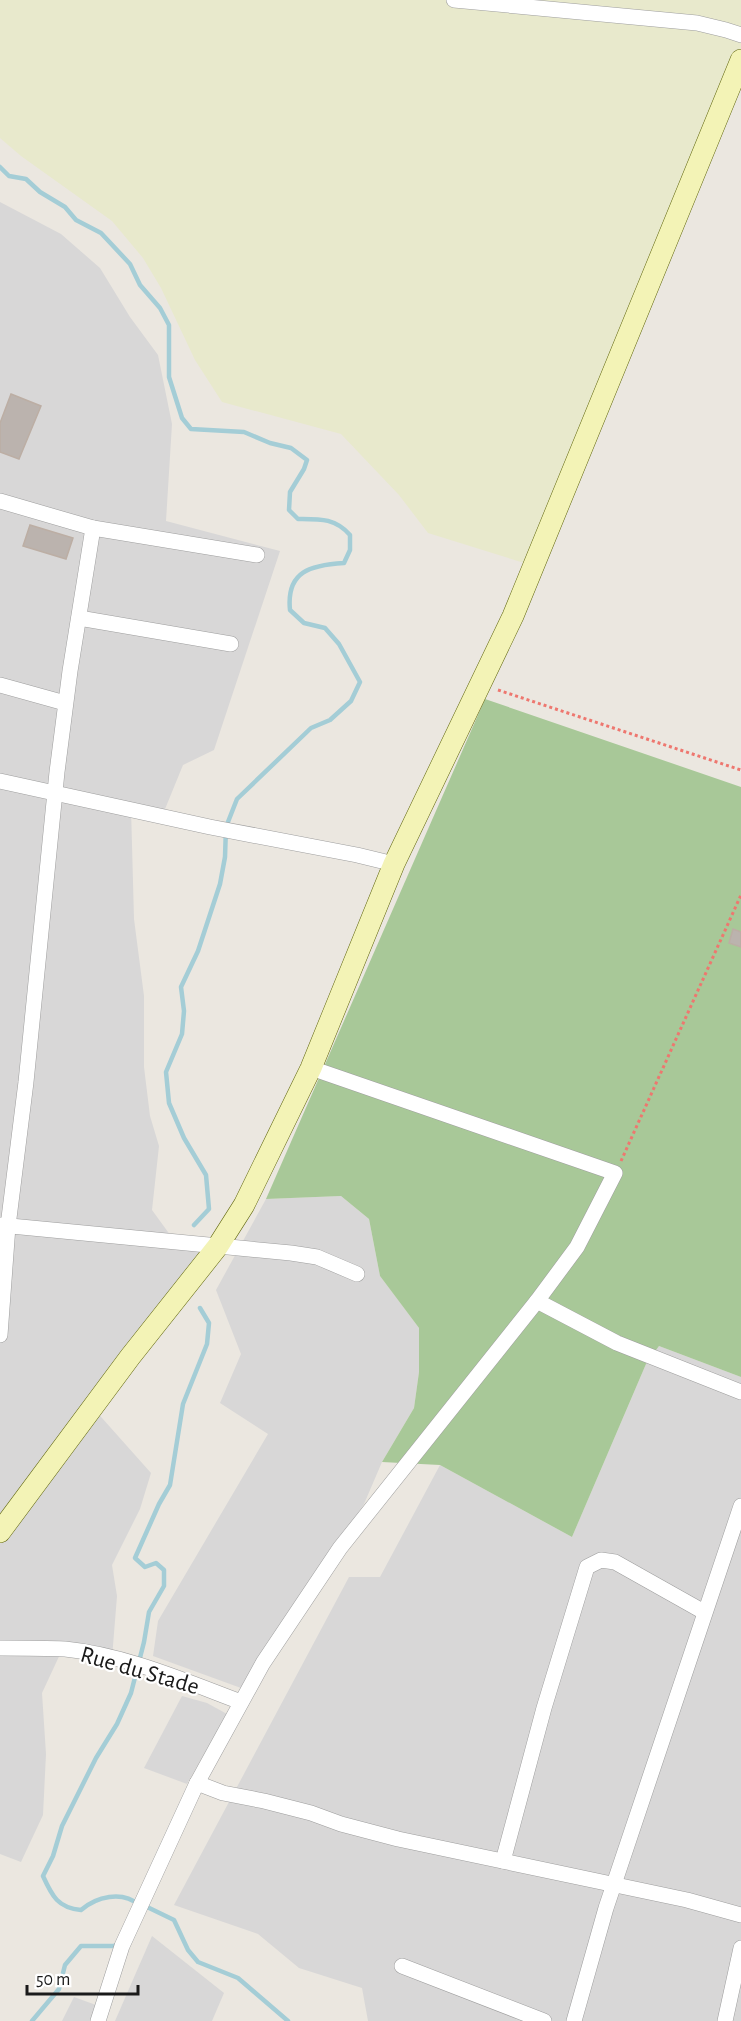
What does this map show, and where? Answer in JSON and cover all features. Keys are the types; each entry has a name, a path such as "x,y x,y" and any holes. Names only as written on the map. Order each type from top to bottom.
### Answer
{"street":[{"path":"454,0 697,23 741,35"},
{"path":"0,1532 130,1356 218,1246 244,1205 311,1068 394,864 513,616 741,60"},
{"path":"0,501 93,528 257,555"},
{"path":"0,1335 4,1226 26,1082 66,703 93,528"},
{"path":"79,618 231,644"},
{"path":"0,685 66,703"},
{"path":"0,781 394,864"},
{"path":"98,2021 122,1946 197,1783 263,1663 340,1548 537,1301 577,1247 615,1173 311,1068"},
{"path":"4,1226 291,1252 317,1257 357,1274"},
{"path":"537,1301 617,1343 741,1392"},
{"path":"574,2021 597,1938 741,1506"},
{"path":"503,1861 544,1708 586,1567 601,1560 615,1563 704,1612"},
{"name":"Rue du Stade","path":"0,1648 66,1650 113,1659 241,1702"},
{"path":"197,1783 223,1793 311,1813 341,1824 687,1900 741,1915"},
{"path":"725,2021 741,1948"},
{"path":"402,1966 544,2021"}],"path":[{"path":"482,684 741,770"},
{"path":"615,1173 741,895"}],"shaded area":[{"path":"0,202 61,234 100,268 130,317 158,355 172,424 166,521 280,551 214,750 183,765 163,814 131,808 134,919 144,996 144,1067 150,1116 159,1146 152,1210 176,1243 217,1247 94,1409 151,1473 140,1509 112,1565 117,1596 112,1658 62,1650 42,1693 46,1754 43,1815 21,1862 0,1854"},
{"path":"341,1196 369,1219 380,1276 419,1328 419,1372 414,1408 382,1462 364,1504 241,1688 153,1656 158,1621 268,1434 220,1403 241,1354 216,1290 266,1199"},
{"path":"659,1346 741,1377 741,2021 368,2021 362,1988 299,1968 258,1934 174,1905 349,1577 380,1577 440,1465 572,1537 646,1364"},
{"path":"182,1696 207,1703 227,1714 187,1784 144,1768"},
{"path":"152,1936 224,1993 212,2021 115,2021"},
{"path":"74,1997 96,2005 90,2021 62,2021"}],"green space":[{"path":"0,0 741,0 741,52 534,566 428,533 399,495 341,434 222,402 195,360 161,288 143,258 112,221 21,156 0,138"},
{"path":"485,699 741,787 741,1377 659,1346 646,1364 572,1537 440,1465 382,1462 414,1408 419,1372 419,1328 380,1276 369,1219 341,1196 266,1199"}],"building":[{"path":"11,394 41,406 19,459 0,452 0,423"},
{"path":"30,525 73,538 66,559 23,546"},
{"path":"733,929 741,932 741,947 729,943"}],"waterway":[{"path":"0,167 9,176 26,179 40,192 65,207 76,220 101,233 130,264 140,285 160,308 169,325 169,377 182,418 191,429 244,432 270,443 291,448 307,460 290,492 289,510 298,519 333,522 350,535 350,550 344,563 311,568 297,579 292,586 290,610 304,623 325,628 339,644 360,682 351,701 330,720 311,728 237,799 226,827 225,857 220,884 198,951 181,987 184,1011 182,1034 166,1072 169,1103 184,1138 206,1175 209,1209 194,1225"},
{"path":"139,1905 125,1898 109,1897 87,1905 81,1910 73,1909 57,1900 43,1876 53,1856 62,1826 96,1758 117,1724 131,1693 149,1612 164,1586 164,1570 156,1563 145,1567 135,1558 170,1485 183,1404 207,1344 209,1323 200,1308"},
{"path":"143,1905 174,1920 188,1950 198,1962 238,1978 288,2021"},
{"path":"32,2021 59,1989 65,1965 81,1946 118,1944"}]}
